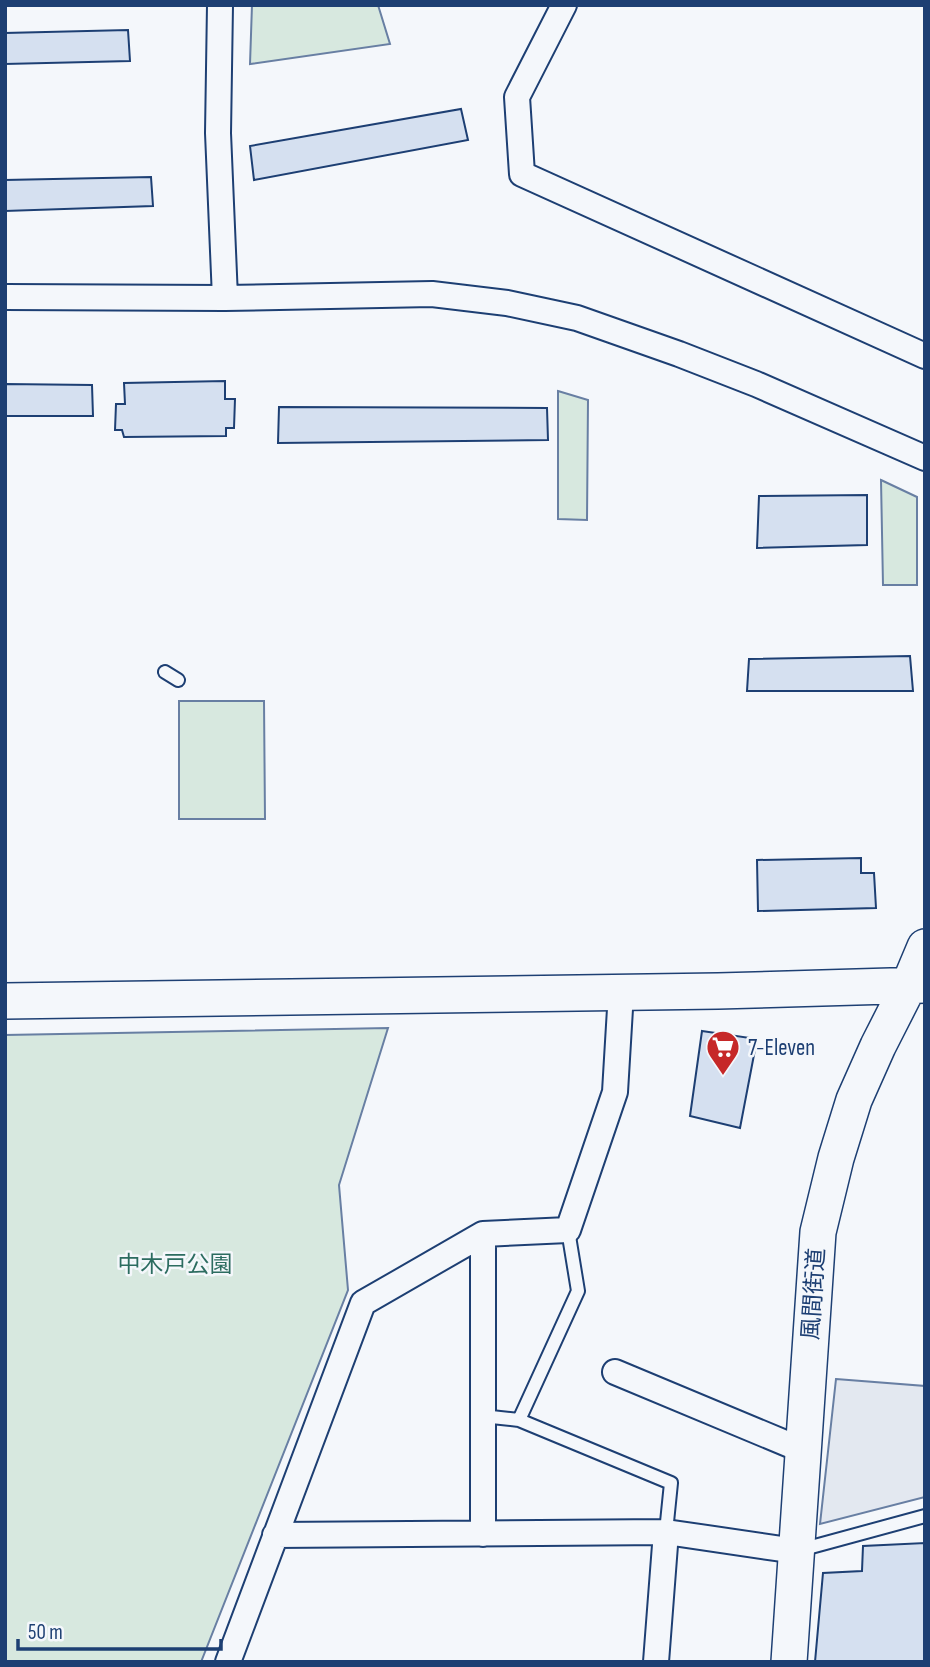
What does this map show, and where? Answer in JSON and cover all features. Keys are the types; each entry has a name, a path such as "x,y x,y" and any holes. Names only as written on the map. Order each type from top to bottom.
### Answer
{"street":[{"path":"220,5 218,133 225,298"},
{"path":"564,5 517,97 522,174 925,356"},
{"path":"5,297 225,298 432,294 507,303 578,318 756,384 925,458"},
{"name":"風間街道","path":"789,1662 818,1232 853,1100 917,985 925,947"},
{"path":"5,1001 917,985"},
{"path":"228,1662 363,1303 483,1234 568,1230 615,1092 621,992"},
{"path":"483,1234 483,1534"},
{"path":"614,1372 802,1450"},
{"path":"275,1535 666,1532 796,1551"},
{"path":"656,1662 666,1532"}],"lane":[{"path":"165,672 178,680"},
{"path":"519,1420 578,1291 568,1230"},
{"path":"482,1416 519,1420 671,1483 666,1532"},
{"path":"796,1551 925,1516"}],"green space":[{"path":"252,5 378,5 390,44 250,64"},
{"path":"558,391 588,400 587,520 558,519"},
{"path":"881,480 917,497 917,585 883,585"},
{"path":"179,701 264,701 265,819 179,819"},
{"name":"中木戸公園","path":"388,1028 339,1185 348,1290 201,1662 5,1662 5,1035"}],"shaded area":[{"path":"836,1379 925,1386 925,1497 820,1524"}],"building":[{"path":"128,30 130,61 5,64 5,33"},
{"path":"461,109 468,140 254,180 250,146"},
{"path":"151,177 153,206 5,211 5,180"},
{"path":"225,381 225,399 235,399 234,428 226,428 226,436 124,437 122,430 115,430 116,404 125,404 124,383"},
{"path":"5,384 92,385 93,416 5,416"},
{"path":"279,407 547,408 548,440 278,443"},
{"path":"867,495 867,545 757,548 759,496"},
{"path":"910,656 913,691 747,691 749,659"},
{"path":"861,858 861,873 874,873 876,908 758,911 757,860"},
{"name":"7-Eleven","path":"702,1031 757,1039 740,1128 690,1116"},
{"path":"925,1543 925,1662 815,1662 823,1573 862,1571 863,1546"}],"place":[{"name":"7-Eleven","path":"723,1077"}]}
